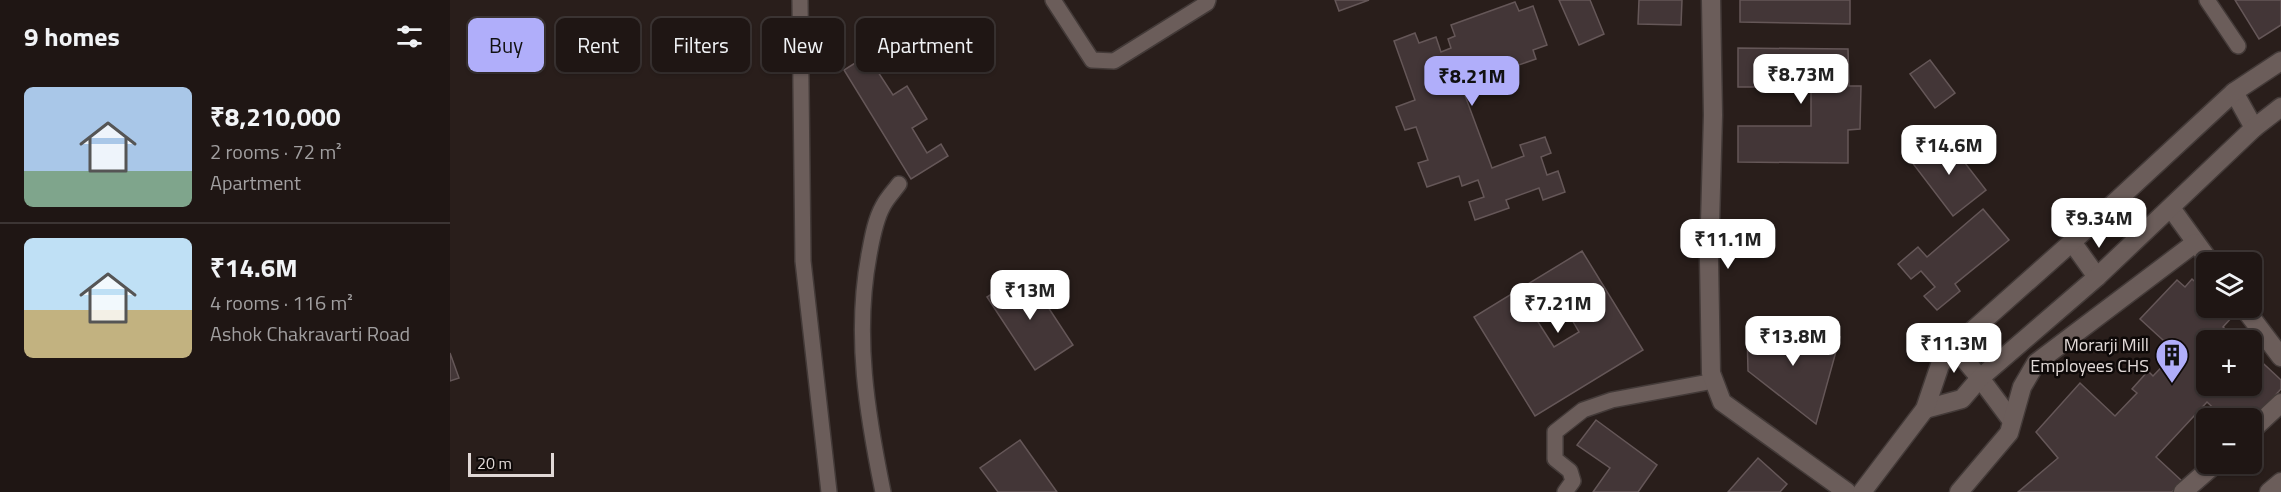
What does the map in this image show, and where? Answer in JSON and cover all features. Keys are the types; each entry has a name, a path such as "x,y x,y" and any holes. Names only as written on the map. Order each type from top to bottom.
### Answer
{"street":[{"path":"1711,0 1713,115 1709,260 1711,373 1722,402 1847,492"},
{"path":"1862,492 1925,409 1940,365 1954,347 2072,242 2234,92 2281,61"},
{"path":"2234,92 2254,128"},
{"path":"1925,409 1962,399 1980,378 2097,277 2254,128 2281,107"},
{"path":"2171,208 2202,252"},
{"path":"2072,242 2097,277"},
{"path":"1959,492 2009,433 2022,387 2036,363 2195,243"},
{"path":"2252,318 2281,357"},
{"path":"1954,347 2012,421"},
{"path":"2262,421 2281,403"},
{"path":"2183,492 2204,474"},
{"path":"2269,492 2281,482"}],"lane":[{"path":"800,0 803,261 829,492"},
{"path":"1053,0 1092,60 1114,60 1207,3 1208,0"},
{"path":"2207,0 2238,46"},
{"path":"883,492 870,430 862,361 865,279 873,236 882,207 899,184"},
{"path":"1565,492 1573,482 1570,471 1555,459 1555,432 1583,410 1612,400 1714,381"}],"building":[{"path":"1335,0 1369,0 1339,11"},
{"path":"1559,0 1590,0 1604,34 1579,45"},
{"path":"1639,0 1682,0 1681,25 1638,24"},
{"path":"1740,0 1850,0 1850,24 1740,22"},
{"path":"2235,0 2281,0 2281,25 2259,39"},
{"path":"1515,2 1519,11 1533,6 1547,45 1533,50 1536,59 1507,69 1503,58 1457,74 1492,168 1524,156 1520,145 1545,137 1551,153 1541,157 1547,175 1558,171 1565,192 1543,200 1539,188 1506,200 1509,208 1475,220 1469,202 1484,197 1478,180 1462,186 1459,176 1427,187 1418,163 1428,160 1416,127 1405,130 1396,107 1415,100 1394,41 1415,33 1419,43 1436,37 1441,52 1451,48 1448,39 1455,36 1451,25"},
{"path":"1738,48 1848,49 1849,86 1861,86 1860,129 1848,130 1848,163 1738,162 1738,126 1811,126 1811,87 1738,87"},
{"path":"1930,60 1955,93 1935,108 1910,74"},
{"path":"856,62 856,72 878,72 893,95 907,86 927,119 912,128 927,153 941,144 948,156 911,179 844,70"},
{"path":"1944,136 1986,190 1953,216 1911,161"},
{"path":"1983,209 2009,240 1955,284 1960,291 1937,310 1924,296 1935,287 1921,271 1911,279 1898,264 1918,247 1927,257"},
{"path":"1582,251 1643,350 1535,416 1474,317","holes":["1564,306 1579,332 1554,347 1538,322"]},
{"path":"1025,272 1073,345 1035,370 987,297"},
{"name":"Morarji Mill Employees CHS","path":"2192,279 2196,283 2196,318 2231,318 2223,327 2226,330 2196,330 2196,396 2262,396 2262,362 2281,380 2281,389 2262,410 2262,408 2213,408 2207,402 2201,408 2196,408 2196,414 2156,457 2182,481 2172,492 2018,492 2058,458 2036,432 2080,383 2115,416 2137,393 2132,389 2148,371 2153,376 2176,352 2140,319 2177,280 2185,287"},
{"path":"1747,331 1840,337 1816,424 1748,371"},
{"path":"450,353 459,378 450,381"},
{"path":"1596,420 1657,465 1638,492 1593,492 1610,468 1577,445"},
{"path":"1020,440 1057,492 998,492 980,468"},
{"path":"1758,458 1787,484 1780,492 1728,492"}],"place":[{"name":"Morarji Mill Employees CHS","path":"2172,384"}]}
